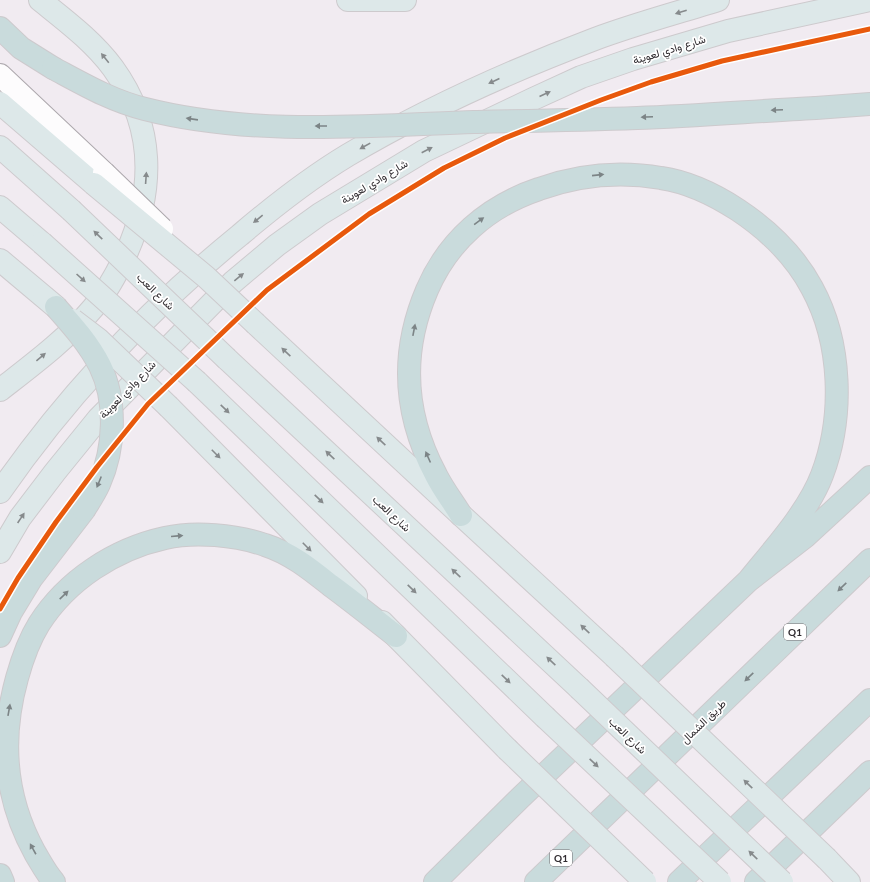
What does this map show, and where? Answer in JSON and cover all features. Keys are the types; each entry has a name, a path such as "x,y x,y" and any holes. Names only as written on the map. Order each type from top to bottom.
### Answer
{"highway":[{"path":"0,28 21,48 53,68 101,94 144,109 188,118 254,125 343,126 623,118 870,104"},
{"path":"461,515 436,476 422,444 412,415 409,389 410,350 418,311 435,274 448,251 471,227 500,206 527,193 556,183 579,177 607,175 632,175 664,178 695,187 723,201 748,217 773,237 792,257 813,288 825,318 833,349 838,378 836,413 831,446 822,476 809,500 792,525 748,581"},
{"path":"0,636 11,612 31,579 84,510 99,484 108,458 112,422 109,392 96,359 77,331 56,307"},
{"path":"435,882 526,792 748,581 806,536 870,477"},
{"path":"54,882 47,874 28,841 15,810 9,781 6,753 7,725 12,694 23,657 39,624 60,598 85,575 116,556 143,544 167,537 210,535 238,539 265,545 290,556 308,568 396,636"},
{"name":"طريق الشمال","path":"536,882 870,560"},
{"path":"679,882 870,700"},
{"path":"756,882 870,772"},
{"path":"428,882 454,863"},
{"path":"0,875 3,882"}],"main road":[{"path":"0,390 60,342 94,308 116,276 139,220 145,190 146,154 140,121 130,96 113,68 98,50 71,25 40,0"},
{"path":"348,0 405,0"},
{"path":"0,492 72,398 149,316 210,259 269,210 318,174 348,155 415,118 525,67 597,39 718,0"},
{"name":"شارع وادي لعوينة","path":"0,552 20,518 98,419 232,282 320,214 424,151 581,77 639,57 728,31 870,0"},
{"path":"0,103 98,178 206,277 614,656 827,859 849,882"},
{"name":"شارع العب","path":"0,147 71,210 227,359 579,688 782,882"},
{"path":"0,207 197,382 720,882"},
{"path":"6,265 56,307 98,339 169,407 507,749 646,882"}],"lane":[{"path":"0,37 21,48"},
{"path":"0,75 98,178"},
{"path":"0,378 24,372"}],"cycle path":[{"path":"0,609 18,578 56,522 97,467 148,404 267,290 369,214 444,168 505,138 601,100 651,82 722,61 870,29"}]}
